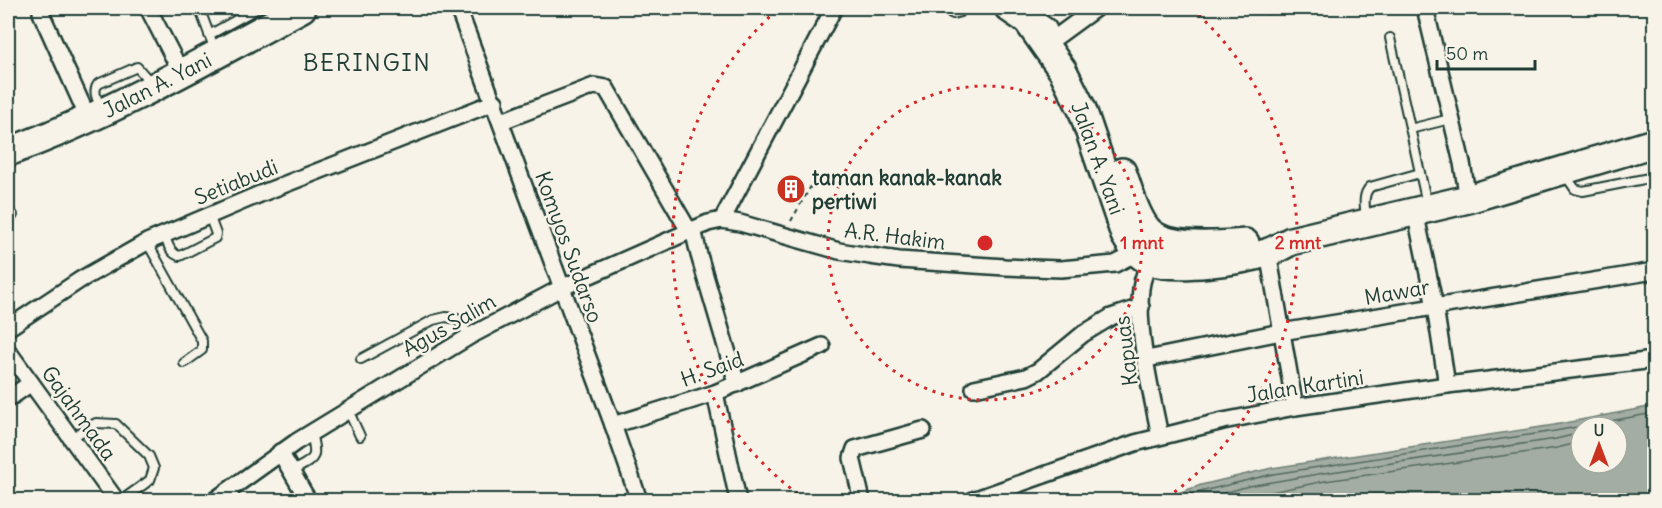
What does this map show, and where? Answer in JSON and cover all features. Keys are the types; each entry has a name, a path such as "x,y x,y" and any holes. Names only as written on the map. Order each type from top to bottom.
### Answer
{"highway":[{"name":"Jalan A. Yani","path":"8,152 96,117 182,74 213,45 302,8"},
{"name":"Jalan A. Yani","path":"1018,14 1049,42 1082,109 1125,235 1150,247"},
{"path":"1150,247 1188,264 1208,263 1367,222 1468,199 1654,143"}],"street":[{"path":"43,8 41,13 96,117"},
{"path":"148,8 182,74"},
{"name":"Komyos Sudarso","path":"458,8 502,121 639,501"},
{"path":"722,220 834,8"},
{"path":"1049,42 1096,8"},
{"path":"1425,8 1468,199"},
{"path":"502,121 594,86 606,88 691,230 737,384"},
{"name":"Setiabudi","path":"8,328 80,280 147,242 209,215 495,102"},
{"path":"1422,209 1447,385"},
{"name":"Agus Salim","path":"215,501 234,495 280,452 470,336 561,288 691,230 722,220"},
{"name":"A.R. Hakim","path":"722,220 839,251 899,260 1005,267 1069,269 1115,264 1150,247"},
{"path":"1275,245 1281,332 1295,407"},
{"name":"Kapuas","path":"1150,247 1140,290 1147,359 1160,436"},
{"name":"Mawar","path":"1147,359 1281,332 1654,271"},
{"path":"974,388 1026,377 1038,371 1083,334 1111,317 1141,307"},
{"name":"H. Said","path":"613,425 714,393 822,346"},
{"name":"Gajahmada","path":"8,351 116,501"},
{"name":"Jalan Kartini","path":"973,501 1114,450 1187,429 1295,407 1447,385 1654,360"},
{"path":"8,399 31,383"},
{"path":"714,393 738,501"},
{"path":"862,501 852,458 855,449 923,430"},
{"path":"280,452 308,501"}],"lane":[{"path":"201,8 213,45 258,8"},
{"path":"942,8 953,14 964,8"},
{"path":"1390,38 1420,173 1422,209"},
{"path":"1410,129 1450,119"},
{"path":"1562,171 1575,189 1583,191 1654,177"},
{"path":"1367,222 1364,198 1370,187 1420,173"},
{"path":"164,235 171,251 180,256 215,238 216,234 209,215"},
{"path":"147,242 202,342 202,350 184,363"},
{"path":"361,359 433,320 446,317 457,319 470,336"},
{"path":"348,410 360,436"},
{"path":"71,438 96,423 116,424 149,456 154,468 150,480 122,501"},
{"path":"291,472 315,456 316,451 311,433"}],"path":[{"path":"791,221 814,179"}],"water":[{"path":"1654,406 1654,500 1158,500 1201,485 1272,468 1569,422 1569,475 1629,475 1629,415 1607,415"}],"place":[{"name":"taman kanak-kanak pertiwi","path":"791,189"}],"district":[{"name":"BERINGIN","path":"367,62"}]}
